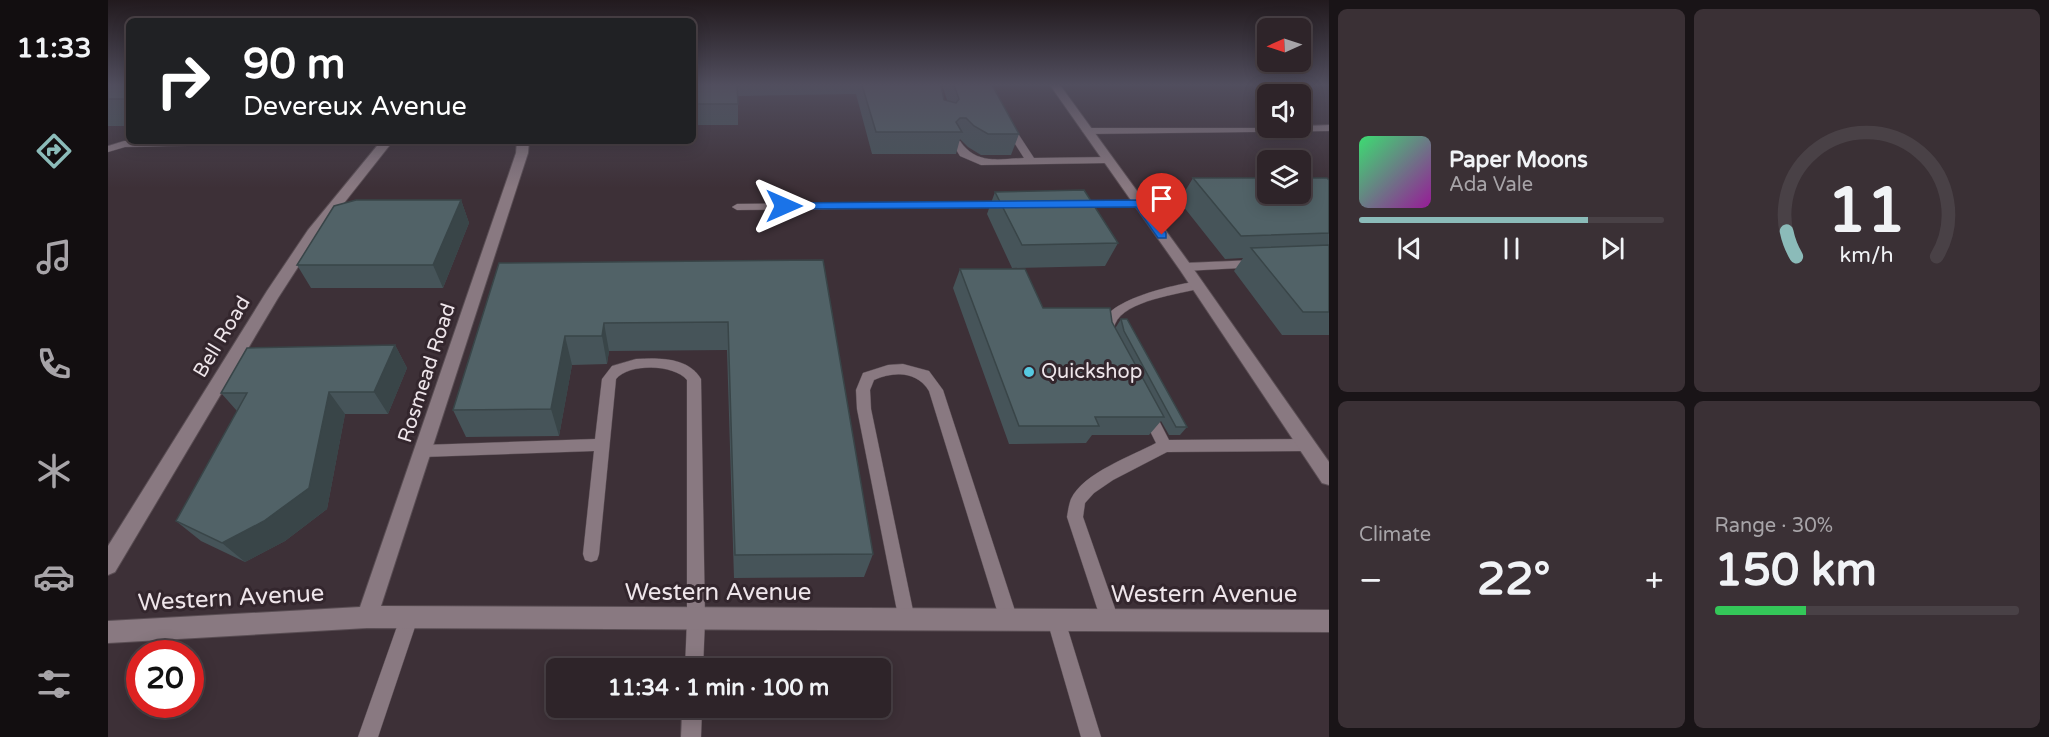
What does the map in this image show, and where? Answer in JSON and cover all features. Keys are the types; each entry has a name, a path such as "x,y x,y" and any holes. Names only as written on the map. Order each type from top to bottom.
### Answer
{"street":[{"path":"1079,119 1198,285 1329,477"},
{"name":"Bell Road","path":"108,565 272,295 313,233 384,144"},
{"name":"Rosmead Road","path":"367,617 519,162 522,144"},
{"name":"Western Avenue","path":"108,632 367,617 1329,621"}],"lane":[{"path":"1005,119 1031,161"},
{"path":"1087,131 1329,129"},
{"path":"957,143 963,154 981,162 1108,160"},
{"path":"108,149 126,144"},
{"path":"737,207 1021,204"},
{"path":"1068,204 1139,204"},
{"path":"1185,267 1269,263"},
{"path":"1114,351 1106,330 1108,322 1117,312 1164,292 1198,285"},
{"path":"591,554 609,379 620,368 681,366 692,373 694,379 694,658"},
{"path":"906,620 864,409 863,390 868,377 882,370 905,369 924,375 936,390 1009,620"},
{"path":"1143,404 1165,446"},
{"path":"423,451 603,445"},
{"path":"1110,621 1075,518 1078,501 1088,488 1108,475 1165,446 1307,445"},
{"path":"368,737 409,618"},
{"path":"1056,620 1091,737"},
{"path":"691,737 692,718"}],"building":[{"path":"872,119 959,119 956,122 962,132 876,132"},
{"path":"967,119 1011,119 1019,134 988,134"},
{"path":"1193,178 1257,178 1257,204 1311,204 1311,178 1329,180 1329,233 1241,236"},
{"path":"1084,190 1118,243 1022,245 995,192"},
{"path":"356,200 461,200 433,265 297,265 334,206"},
{"path":"1329,245 1329,312 1303,312 1251,248"},
{"path":"823,260 873,554 735,555 728,322 604,323 602,336 565,336 551,409 453,410 499,263"},
{"path":"960,269 1025,269 1043,308 1110,308 1112,322 1164,417 1095,417 1099,426 1019,426"},
{"path":"1121,319 1127,319 1187,427 1176,427 1124,331"},
{"path":"395,345 374,392 329,392 309,488 264,521 222,543 176,521 247,393 221,393 247,348"}],"place":[{"name":"Quickshop","path":"1029,372"}],"route":[{"path":"784,206 1139,204 1162,235"}]}
